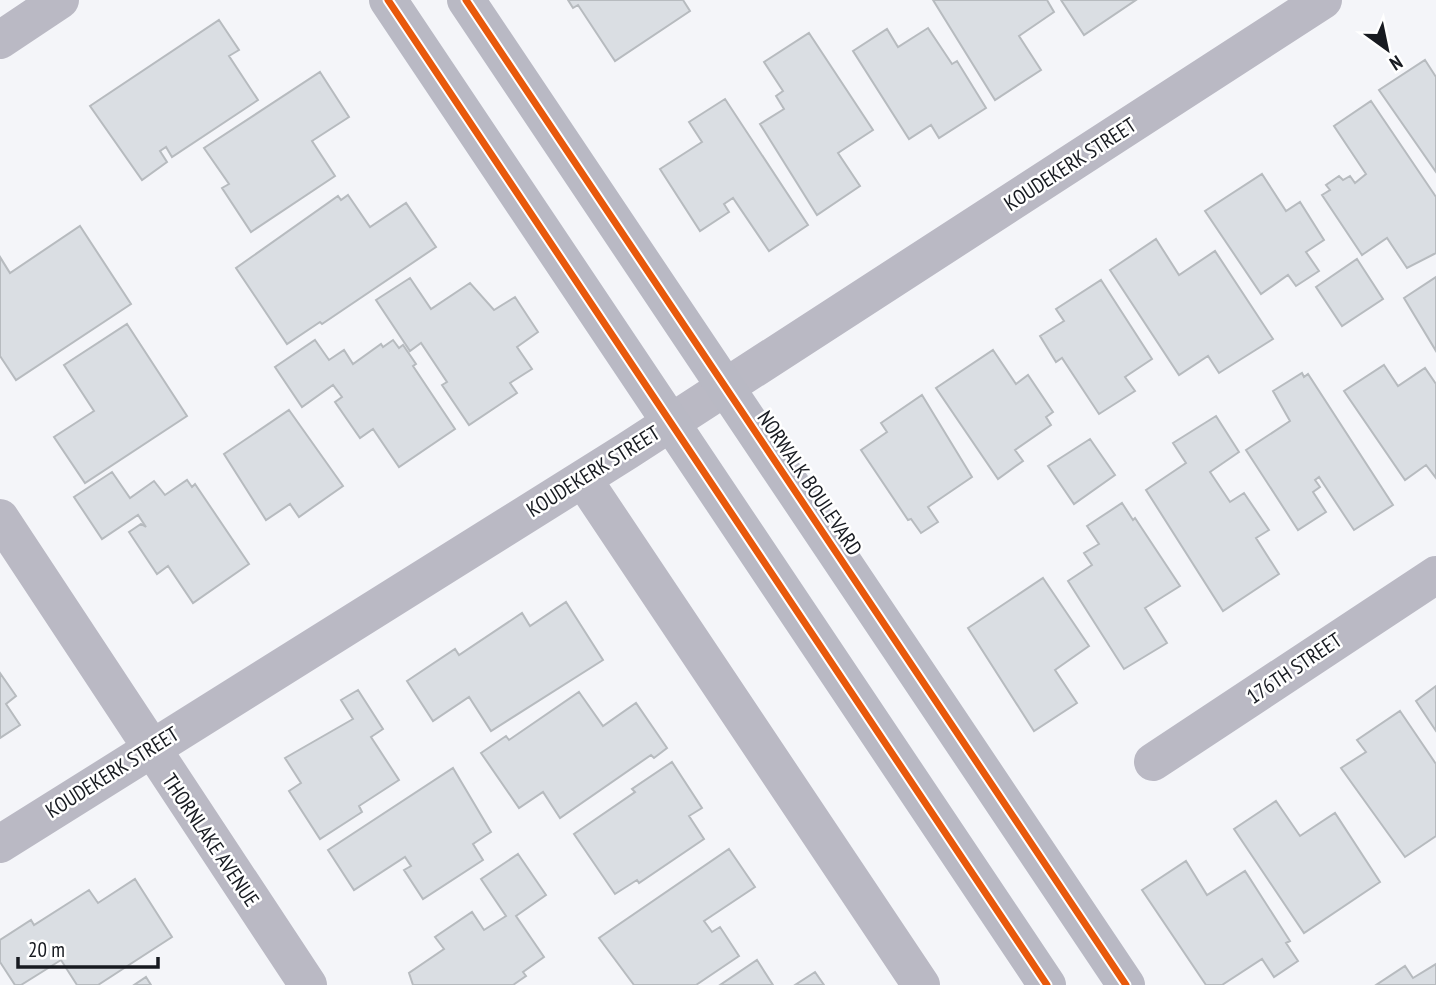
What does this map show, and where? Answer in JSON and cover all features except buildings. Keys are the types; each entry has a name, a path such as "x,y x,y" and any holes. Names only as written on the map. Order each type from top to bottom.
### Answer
{"main road":[{"path":"388,0 1047,985"},
{"name":"NORWALK BOULEVARD","path":"466,0 1126,985"}],"street":[{"path":"0,40 60,0"},
{"name":"KOUDEKERK STREET","path":"0,844 726,388 1323,0"},
{"path":"583,478 921,985"},
{"name":"THORNLAKE AVENUE","path":"0,518 149,748 308,985"},
{"name":"176TH STREET","path":"1153,762 1436,575"}],"cycle path":[{"path":"388,0 1047,985"},
{"path":"466,0 1126,985"}]}
